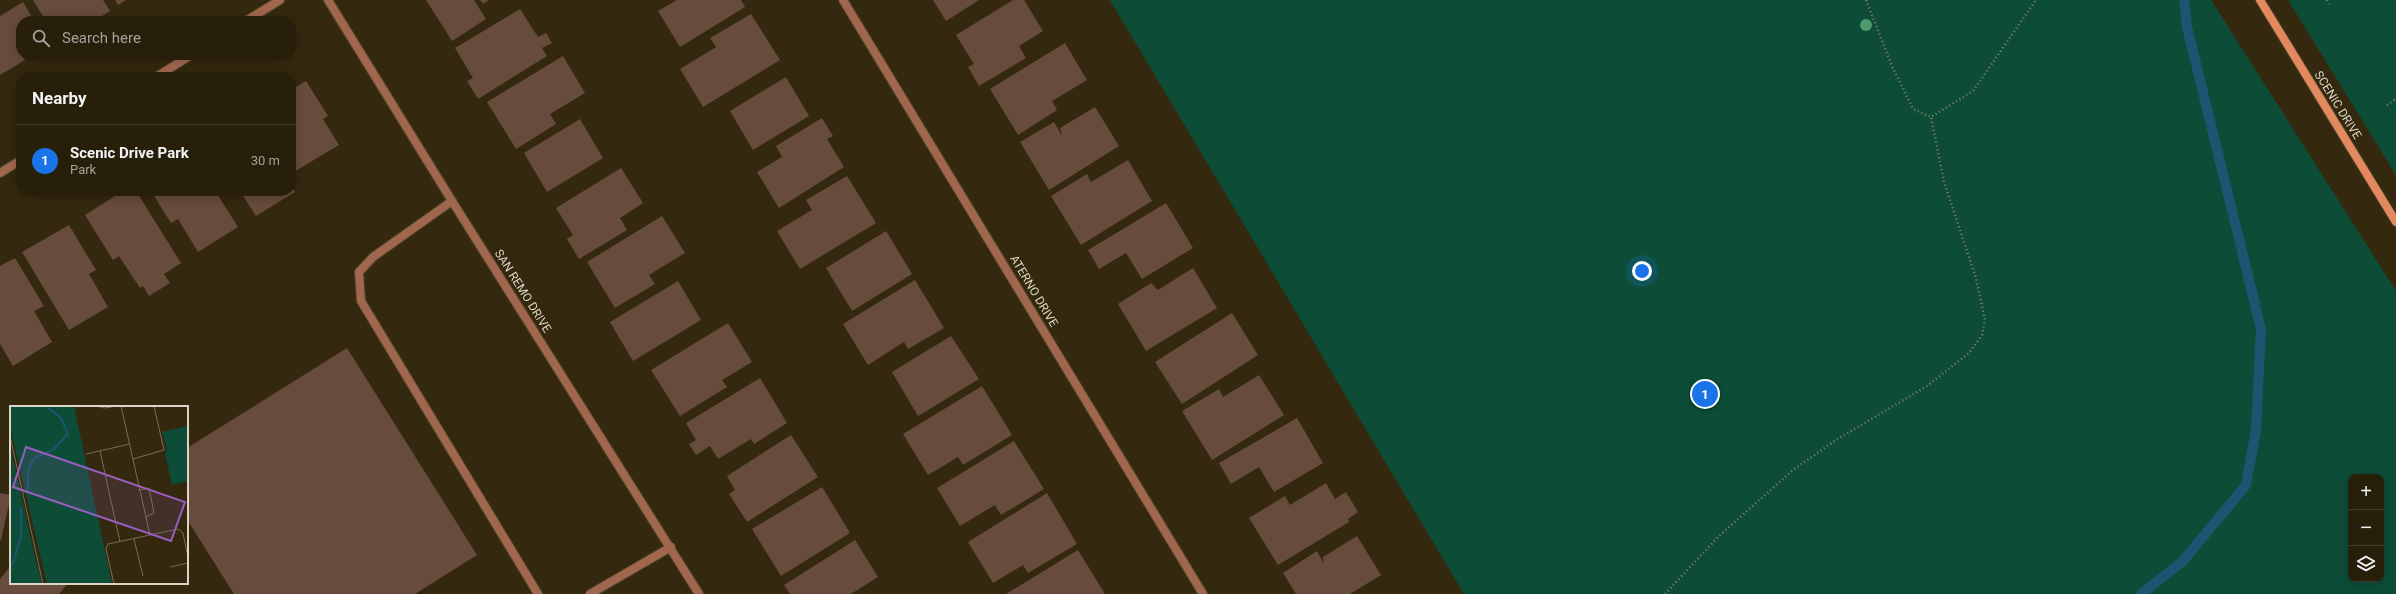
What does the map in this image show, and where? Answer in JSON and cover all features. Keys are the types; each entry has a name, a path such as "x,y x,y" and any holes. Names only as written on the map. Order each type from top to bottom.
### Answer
{"street":[{"path":"254,16 280,0"},
{"name":"SAN REMO DRIVE","path":"328,0 452,201 671,547 699,594"},
{"name":"ATERNO DRIVE","path":"843,0 1204,594"},
{"name":"SCENIC DRIVE","path":"2260,0 2396,222"},
{"path":"164,72 183,60"},
{"path":"0,173 16,163"},
{"path":"452,201 373,257 359,272 361,301 538,594"},
{"path":"590,594 671,547"}],"path":[{"path":"1866,0 1892,66 1913,109 1931,117"},
{"path":"1931,117 1973,91 2036,0"},
{"path":"2327,0 2329,4"},
{"path":"2387,105 2396,100"},
{"path":"1665,594 1719,536 1793,470 1836,440 1927,386 1969,353 1982,335 1985,320 1976,278 1944,182 1931,117"}],"green space":[{"path":"1110,0 2211,0 2396,291 2396,594 1464,594"},
{"path":"2288,0 2396,0 2396,175"}],"building":[{"path":"33,0 103,0 110,11 102,16 43,16"},
{"path":"115,0 126,0 118,5"},
{"path":"426,0 474,0 486,19 452,41"},
{"path":"480,0 489,0 483,4"},
{"path":"677,0 741,0 745,7 680,47 658,11"},
{"path":"933,0 979,0 946,21"},
{"path":"1013,0 1024,0 1043,31 1019,46 1026,58 979,86 968,67 974,64 956,35"},
{"path":"23,2 31,16 16,16 16,60 25,60 0,75 0,16"},
{"path":"520,9 538,37 546,33 552,43 542,48 547,56 478,99 467,81 473,78 455,48"},
{"path":"751,14 780,60 703,107 680,69 716,47 710,38"},
{"path":"1065,43 1087,80 1052,101 1057,110 1018,135 990,89"},
{"path":"563,56 585,93 550,114 556,124 516,149 487,102"},
{"path":"786,77 809,116 753,150 730,111"},
{"path":"306,81 328,116 323,119 339,145 296,171 296,87"},
{"path":"1095,107 1119,146 1049,190 1020,142 1054,122 1062,136 1060,128"},
{"path":"822,118 833,136 827,139 844,167 779,208 757,172 782,157 776,146"},
{"path":"580,119 603,158 547,192 524,153"},
{"path":"1128,160 1152,201 1081,245 1051,196 1087,174 1091,182"},
{"path":"621,168 643,203 620,218 627,230 579,259 567,239 573,235 556,208"},
{"path":"847,176 876,223 800,269 777,231 812,210 806,200"},
{"path":"115,196 139,196 181,263 164,274 170,283 149,296 143,286 140,288 119,256 113,260 85,215"},
{"path":"154,196 218,196 238,227 198,252 178,219 171,223"},
{"path":"243,196 288,196 256,216"},
{"path":"1166,203 1193,248 1142,279 1126,253 1099,269 1088,250"},
{"path":"662,216 685,253 649,275 655,284 615,308 587,262"},
{"path":"69,225 96,270 89,274 108,307 69,330 22,252"},
{"path":"886,231 912,274 852,311 826,268"},
{"path":"15,258 44,306 34,311 52,342 13,366 0,344 0,266"},
{"path":"1193,268 1217,308 1146,351 1118,304 1151,283 1158,290"},
{"path":"915,280 944,328 908,349 904,342 868,365 843,324"},
{"path":"678,281 701,320 633,361 610,322"},
{"path":"1232,313 1258,355 1182,404 1155,362"},
{"path":"728,323 752,362 722,380 727,387 680,416 651,370"},
{"path":"951,336 979,379 918,416 892,372"},
{"path":"347,348 477,555 415,594 234,594 188,521 188,447"},
{"path":"1259,375 1284,415 1212,460 1182,411 1219,389 1223,397"},
{"path":"760,378 787,423 754,444 751,439 718,459 710,446 696,455 689,444 696,440 686,423"},
{"path":"982,386 1012,435 963,465 958,457 928,475 903,434"},
{"path":"1297,418 1323,463 1274,492 1259,467 1231,484 1219,463"},
{"path":"791,435 818,477 747,522 729,494 735,490 727,476"},
{"path":"1014,441 1044,489 1001,515 995,505 960,526 937,488"},
{"path":"1326,483 1335,499 1346,492 1358,512 1348,519 1349,522 1278,565 1249,518 1285,496 1290,505"},
{"path":"822,487 850,533 781,576 752,529"},
{"path":"0,493 10,495 10,500 0,540"},
{"path":"1047,493 1077,544 1028,573 1023,565 993,583 968,542"},
{"path":"1357,536 1381,575 1350,594 1296,594 1283,573 1317,551 1324,564 1323,557"},
{"path":"855,540 878,577 851,594 790,594 784,585"},
{"path":"1078,550 1105,594 1006,594"},
{"path":"10,567 10,584 67,584 59,594 0,594 0,579"}],"waterway":[{"path":"2141,594 2183,561 2246,485 2256,430 2261,329 2187,27 2184,0"}],"place":[{"name":"Scenic Drive Park","path":"1705,394"}]}
